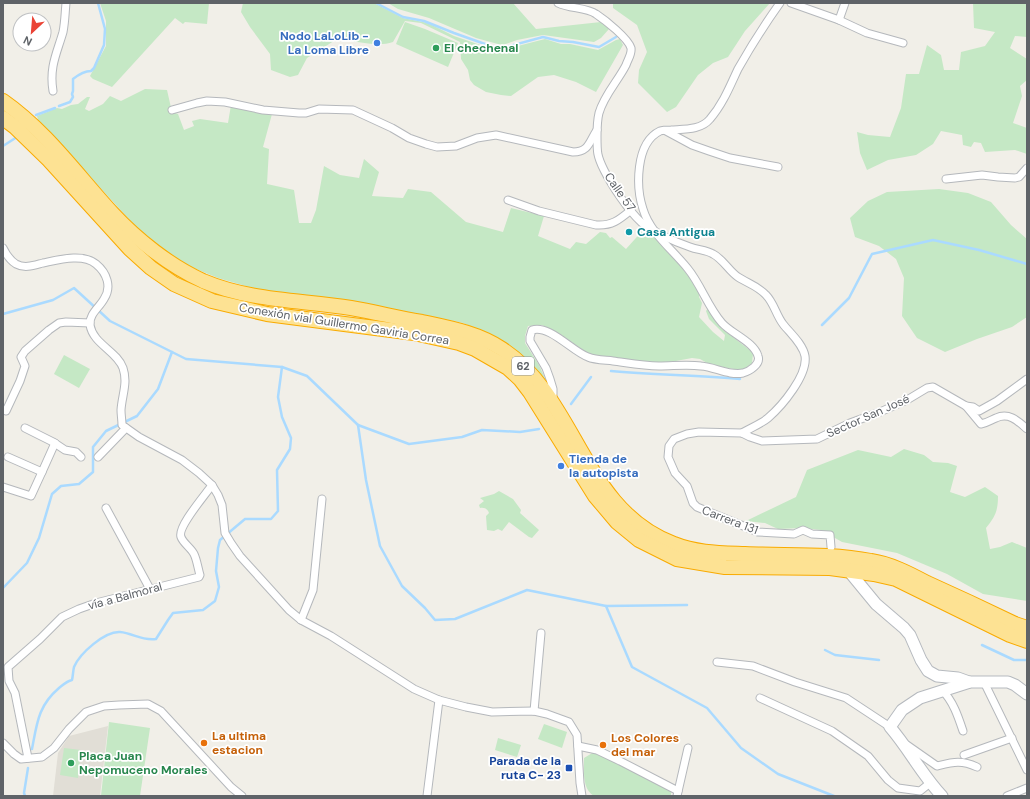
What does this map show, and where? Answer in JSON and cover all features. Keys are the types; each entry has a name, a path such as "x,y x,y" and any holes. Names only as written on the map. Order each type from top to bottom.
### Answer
{"highway":[{"name":"Conexión vial Guillermo Gaviria Correa","path":"3,101 18,111 59,152 114,216 158,254 180,269 202,280 223,289 250,296 350,308 442,326 471,334 498,346 521,364 533,377 553,405 605,491 633,521 673,544 718,553 776,555 807,554 875,561 902,571 1015,624 1027,628"},
{"name":"Conexión vial Guillermo Gaviria Correa","path":"3,118 15,127 49,160 130,249 151,268 174,284 212,301 267,314 414,333 459,343 475,349 508,368 520,379 530,392 594,496 617,522 639,540 677,559 725,567 830,568 874,574 896,579 1010,635 1027,641"}],"street":[{"path":"53,90 51,79 52,69 63,30 66,3"},
{"path":"172,110 207,101 228,102 263,110 299,113 306,113 319,109 353,110 409,138 437,147 456,146 477,138 496,135 573,152 581,152 586,149 597,130 599,113 604,100 622,72 631,53 630,46 614,29 596,14 589,11 566,7 558,3"},
{"path":"553,405 553,389 550,379 546,368 530,341 532,330 535,329 539,329 556,336 589,358 656,366 700,365 736,374 748,371 756,365 759,360 759,357 752,346 730,330 721,321 688,269 653,229 643,209 638,180 644,149 660,131 696,128 709,120 717,110 754,40 780,3"},
{"path":"791,3 839,20 866,33 903,42"},
{"path":"839,20 845,3"},
{"name":"Calle 57","path":"597,130 596,146 600,162 617,191 641,221 675,241 716,255 736,276 758,287 766,295 780,320 796,338 804,352 805,357 800,380 768,418 742,433"},
{"path":"664,130 692,145 709,151 744,161 778,167"},
{"path":"946,179 982,175 998,178 1015,178 1019,177 1027,168"},
{"path":"508,200 539,211 596,225 611,224 631,210"},
{"path":"3,248 11,260 21,266 34,266 78,258 95,263 102,269 108,286 107,292 104,299 93,313 90,323 94,335 118,359 123,368 126,382 121,409 122,426 182,460 212,485 222,505 227,537 240,556 289,610 301,620 331,636 414,689 438,700 492,712 534,711 569,722 577,735 582,796"},
{"path":"3,410 6,411 20,381 25,366 21,357 25,351 48,330 59,323 90,323"},
{"name":"Sector San José","path":"742,433 762,441 817,439 850,423 907,400 927,388 932,387 966,406 973,407 979,411 1027,379"},
{"path":"966,406 981,424 996,417 1005,416 1016,419 1027,429"},
{"path":"25,428 55,443 65,450 76,452 81,457"},
{"path":"98,457 126,428"},
{"name":"Carrera 131","path":"742,433 699,432 687,434 674,439 668,446 668,457 675,473 687,486 692,503 697,507 758,532 794,534 803,530 812,534 830,536 831,547"},
{"path":"3,487 8,490 31,496 55,443"},
{"path":"8,457 42,472"},
{"name":"vía a Balmoral","path":"28,758 15,693 9,681 8,667 62,618 79,609 96,603 197,578 200,575 194,555 181,538 180,533 195,505 204,497 212,485"},
{"path":"301,620 313,590 322,499"},
{"path":"106,508 150,589"},
{"path":"848,570 876,604 910,635 921,660 928,670 937,676 958,678 970,682"},
{"path":"534,711 541,633"},
{"path":"717,662 753,666 795,682 846,698 890,726 904,743 930,783 942,796"},
{"path":"890,726 902,710 920,698 970,682 1008,682 1015,685 1027,694"},
{"path":"984,682 1027,770"},
{"path":"942,690 948,696 954,707 963,731"},
{"path":"760,698 832,731 868,756 888,780 898,788 920,791 930,783"},
{"path":"427,796 438,700"},
{"path":"3,743 21,759 42,757 54,748 69,728 86,712 104,706 148,704 161,711 231,787 242,796"},
{"path":"964,755 1012,738"},
{"path":"904,743 937,766 959,761 977,767"},
{"path":"578,746 597,750 620,760 678,794 688,748"},
{"path":"1007,796 1027,788"}],"shaded area":[{"path":"108,726 100,796 53,796 58,753 69,736"}],"green space":[{"path":"100,3 209,3 207,24 185,22 183,24 175,18 112,87 93,79 90,76 106,46 106,21"},
{"path":"243,3 374,3 403,18 428,23 454,36 498,51 545,39 561,44 570,44 598,50 620,39 623,45 596,92 576,82 554,75 538,77 511,96 501,95 486,92 474,85 470,80 468,70 461,59 460,42 421,23 405,21 393,42 386,44 373,44 337,39 307,58 298,75 290,77 271,70 270,54 241,12"},
{"path":"388,3 513,3 536,29 601,22 609,29 601,38 594,42 543,35 517,40 503,45 476,38 429,18 398,9"},
{"path":"613,3 770,3 745,31 728,57 713,63 698,75 676,107 667,112 638,83 639,70 647,52 637,25 613,8"},
{"path":"973,3 1027,3 1027,37 1015,36 1010,48 1027,59 1027,80 1020,86 1022,96 1013,123 1027,128 1027,154 1015,150 985,152 981,143 974,142 971,147 963,145 962,135 941,131 933,144 916,155 888,160 867,170 860,153 857,132 868,135 890,137 901,108 906,74 919,74 927,45 941,55 944,70 959,70 961,52 985,46 995,32 974,28"},
{"name":"El chechenal","path":"405,22 458,43 448,67 396,44"},
{"path":"145,89 167,90 172,112 178,114 184,130 194,126 192,121 200,119 228,123 231,105 272,114 263,147 269,149 267,184 294,190 299,223 311,223 316,210 324,166 340,175 359,178 364,159 379,172 372,196 403,198 408,189 431,192 466,222 503,232 511,208 544,216 538,236 570,249 576,242 586,244 600,232 606,233 610,238 612,237 626,249 644,229 658,237 668,253 679,264 699,292 699,297 702,303 699,317 724,341 725,335 709,319 706,311 708,308 721,328 751,351 753,354 752,363 742,370 727,368 707,363 700,359 692,358 665,363 642,362 593,355 586,352 560,334 542,325 528,326 525,336 525,343 539,365 548,385 491,335 463,323 425,315 256,289 218,278 191,267 163,249 137,228 38,120 37,116 57,108 62,109 78,104 87,97 90,97 85,109 89,111 103,104 110,96 121,101"},
{"path":"939,189 968,193 991,202 1011,225 1027,239 1027,317 1012,327 945,352 917,338 902,316 904,278 896,259 879,246 855,237 850,218 868,201 887,192"},
{"path":"64,355 90,369 79,388 54,374"},
{"path":"904,449 924,455 933,462 948,463 957,466 950,492 965,497 985,487 998,496 995,514 986,528 990,549 1012,542 1027,548 1027,601 983,594 947,574 897,553 842,542 821,530 803,528 778,529 765,523 746,521 796,497 807,470 858,450 891,457"},
{"path":"499,491 513,499 521,510 520,513 539,530 532,538 509,522 502,531 498,529 494,531 487,530 486,516 489,513 488,510 480,508 479,505 484,501 480,498"},
{"path":"109,722 150,728 140,796 101,796"},
{"path":"544,724 567,732 562,748 538,739"},
{"path":"498,738 521,745 517,757 495,750"},
{"name":"Placa Juan Nepomuceno Morales","path":"64,748 81,750 78,778 60,775"},
{"path":"594,752 671,788 671,796 594,796 587,789 584,779 584,758"}],"waterway":[{"path":"59,106 70,102 73,97 73,79 84,72 91,71 94,68 104,45 105,29 98,3"},
{"path":"376,3 403,17 424,21 499,49 543,37 599,47 616,37"},
{"path":"36,115 55,108"},
{"path":"3,146 17,137"},
{"path":"822,325 849,298 872,254 933,240 979,250 1027,264"},
{"path":"3,314 53,300 74,288 110,321 186,359 282,367 307,376 358,425 366,480 380,546 402,586 435,620 455,619 527,590 606,606 632,667 707,708 741,748 778,774 834,796"},
{"path":"3,588 27,563 39,538 52,494 61,486 79,484 93,472 93,447 106,431 137,416 158,389 172,352"},
{"path":"32,749 37,723 43,708 47,701 59,688 72,680 74,667 77,661 87,650 107,635 120,632 146,639 156,639 173,613 203,610 215,601 219,587 216,571 220,540 245,519 271,519 278,511 277,470 290,449 291,438 282,417 278,397 282,367"},
{"path":"611,371 740,379"},
{"path":"571,404 591,377"},
{"path":"358,425 409,444 462,437 482,430 520,432 539,429"},
{"path":"606,606 687,605"},
{"path":"982,645 1014,660 1027,660"},
{"path":"825,650 835,655 879,660"},
{"path":"25,796 24,793 28,768"}],"place":[{"name":"Nodo LaLoLib - La Loma Libre","path":"377,43"},
{"name":"El chechenal","path":"436,48"},
{"name":"Casa Antigua","path":"629,232"},
{"name":"Tienda de la autopista","path":"561,466"},
{"name":"La ultima estacion","path":"204,743"},
{"name":"Los Colores del mar","path":"603,745"},
{"name":"Placa Juan Nepomuceno Morales","path":"71,763"},
{"name":"Parada de la ruta C- 23","path":"569,768"}]}
